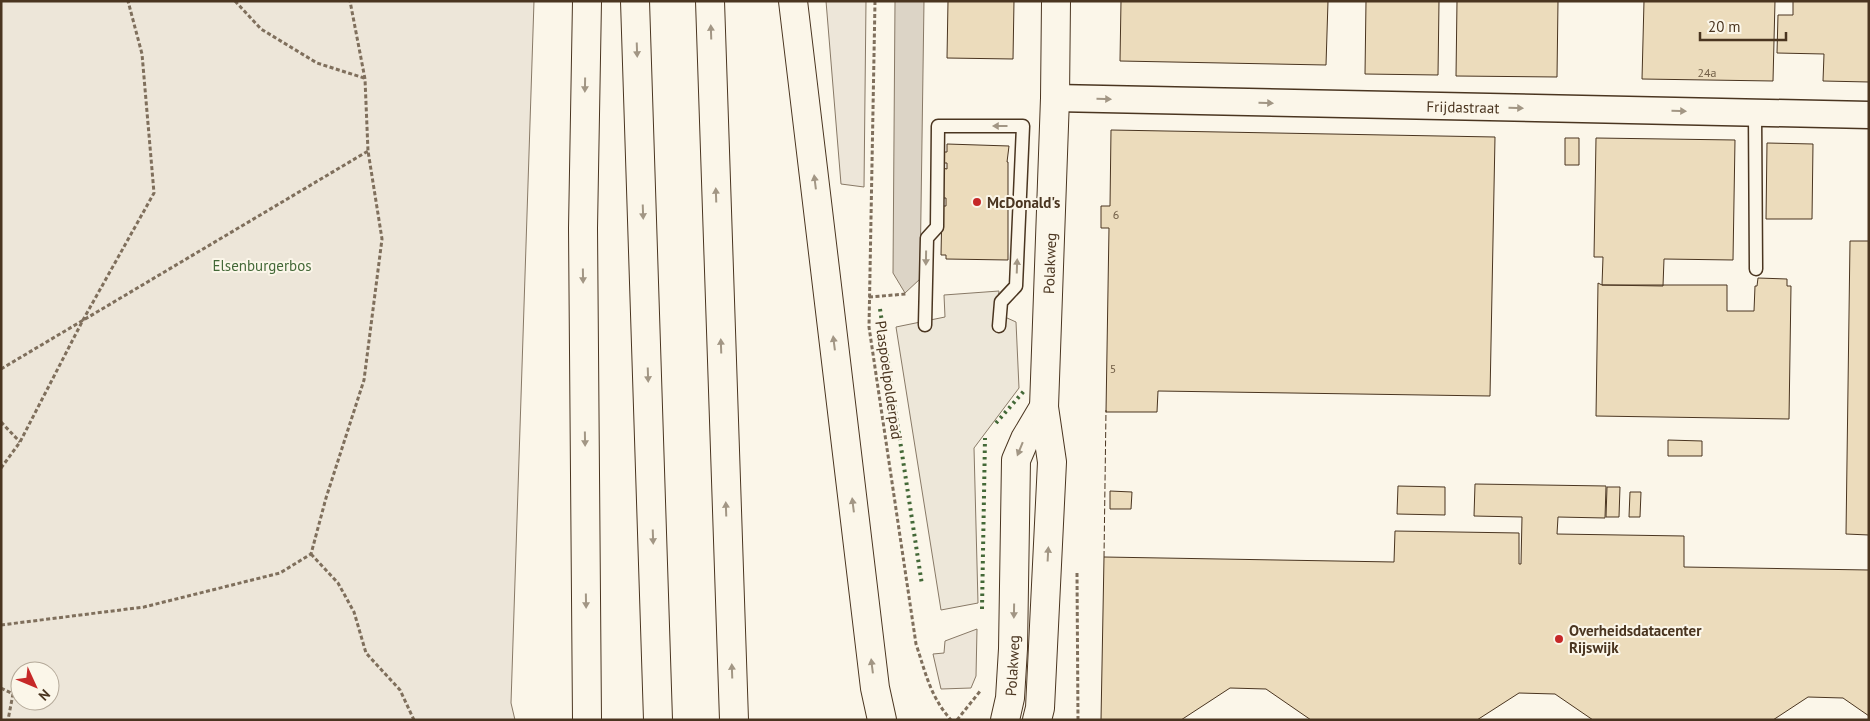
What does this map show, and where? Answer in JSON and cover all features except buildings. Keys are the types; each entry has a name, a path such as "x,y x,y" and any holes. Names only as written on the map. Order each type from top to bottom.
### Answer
{"main road":[{"path":"587,1 582,228 588,720"},
{"path":"636,1 658,720"},
{"path":"710,1 734,720"},
{"path":"793,1 873,679 882,720"},
{"name":"Polakweg","path":"1042,716 1052,462 1044,407 1055,98 1056,1"},
{"name":"Polakweg","path":"1005,720 1010,698 1013,649 1016,460 1025,439 1044,407"}],"street":[{"name":"Frijdastraat","path":"1055,98 1869,114"}],"lane":[{"path":"1755,113 1756,269"},
{"path":"925,325 927,238 936,226 938,126 1023,126 1016,286 1001,302 1000,326"}],"path":[{"path":"1,468 20,442 83,320 154,193 142,54 128,1"},
{"path":"235,1 261,29 317,63 365,79"},
{"path":"1,625 144,607 280,573 311,554 326,498 364,380 382,240 368,151 365,79 350,1"},
{"name":"Plaspoelpolderpad","path":"876,1 869,327 916,644 930,690 940,708 952,720"},
{"path":"1,369 368,151"},
{"path":"1,422 20,442"},
{"path":"311,554 338,583 354,612 366,653 400,690 414,720"},
{"path":"1,688 13,694 8,720"}],"green space":[{"name":"Elsenburgerbos","path":"1,1 534,1 511,703 515,720 1,720"},
{"path":"826,1 866,1 864,187 841,184"},
{"path":"977,629 976,676 971,688 941,689 933,654 944,653 945,641"}],"shaded area":[{"path":"895,1 924,1 920,279 905,293 893,273"},
{"path":"999,291 996,313 1016,322 1019,388 974,448 978,603 941,610 896,327 945,317 944,295"}],"hedge":[{"path":"880,309 922,585"},
{"path":"996,423 1024,391"},
{"path":"982,609 985,438"}],"fence":[{"path":"1104,557 1106,410"}],"place":[{"name":"McDonald's","path":"977,202"},
{"name":"Overheidsdatacenter Rijswijk","path":"1559,639"}]}
